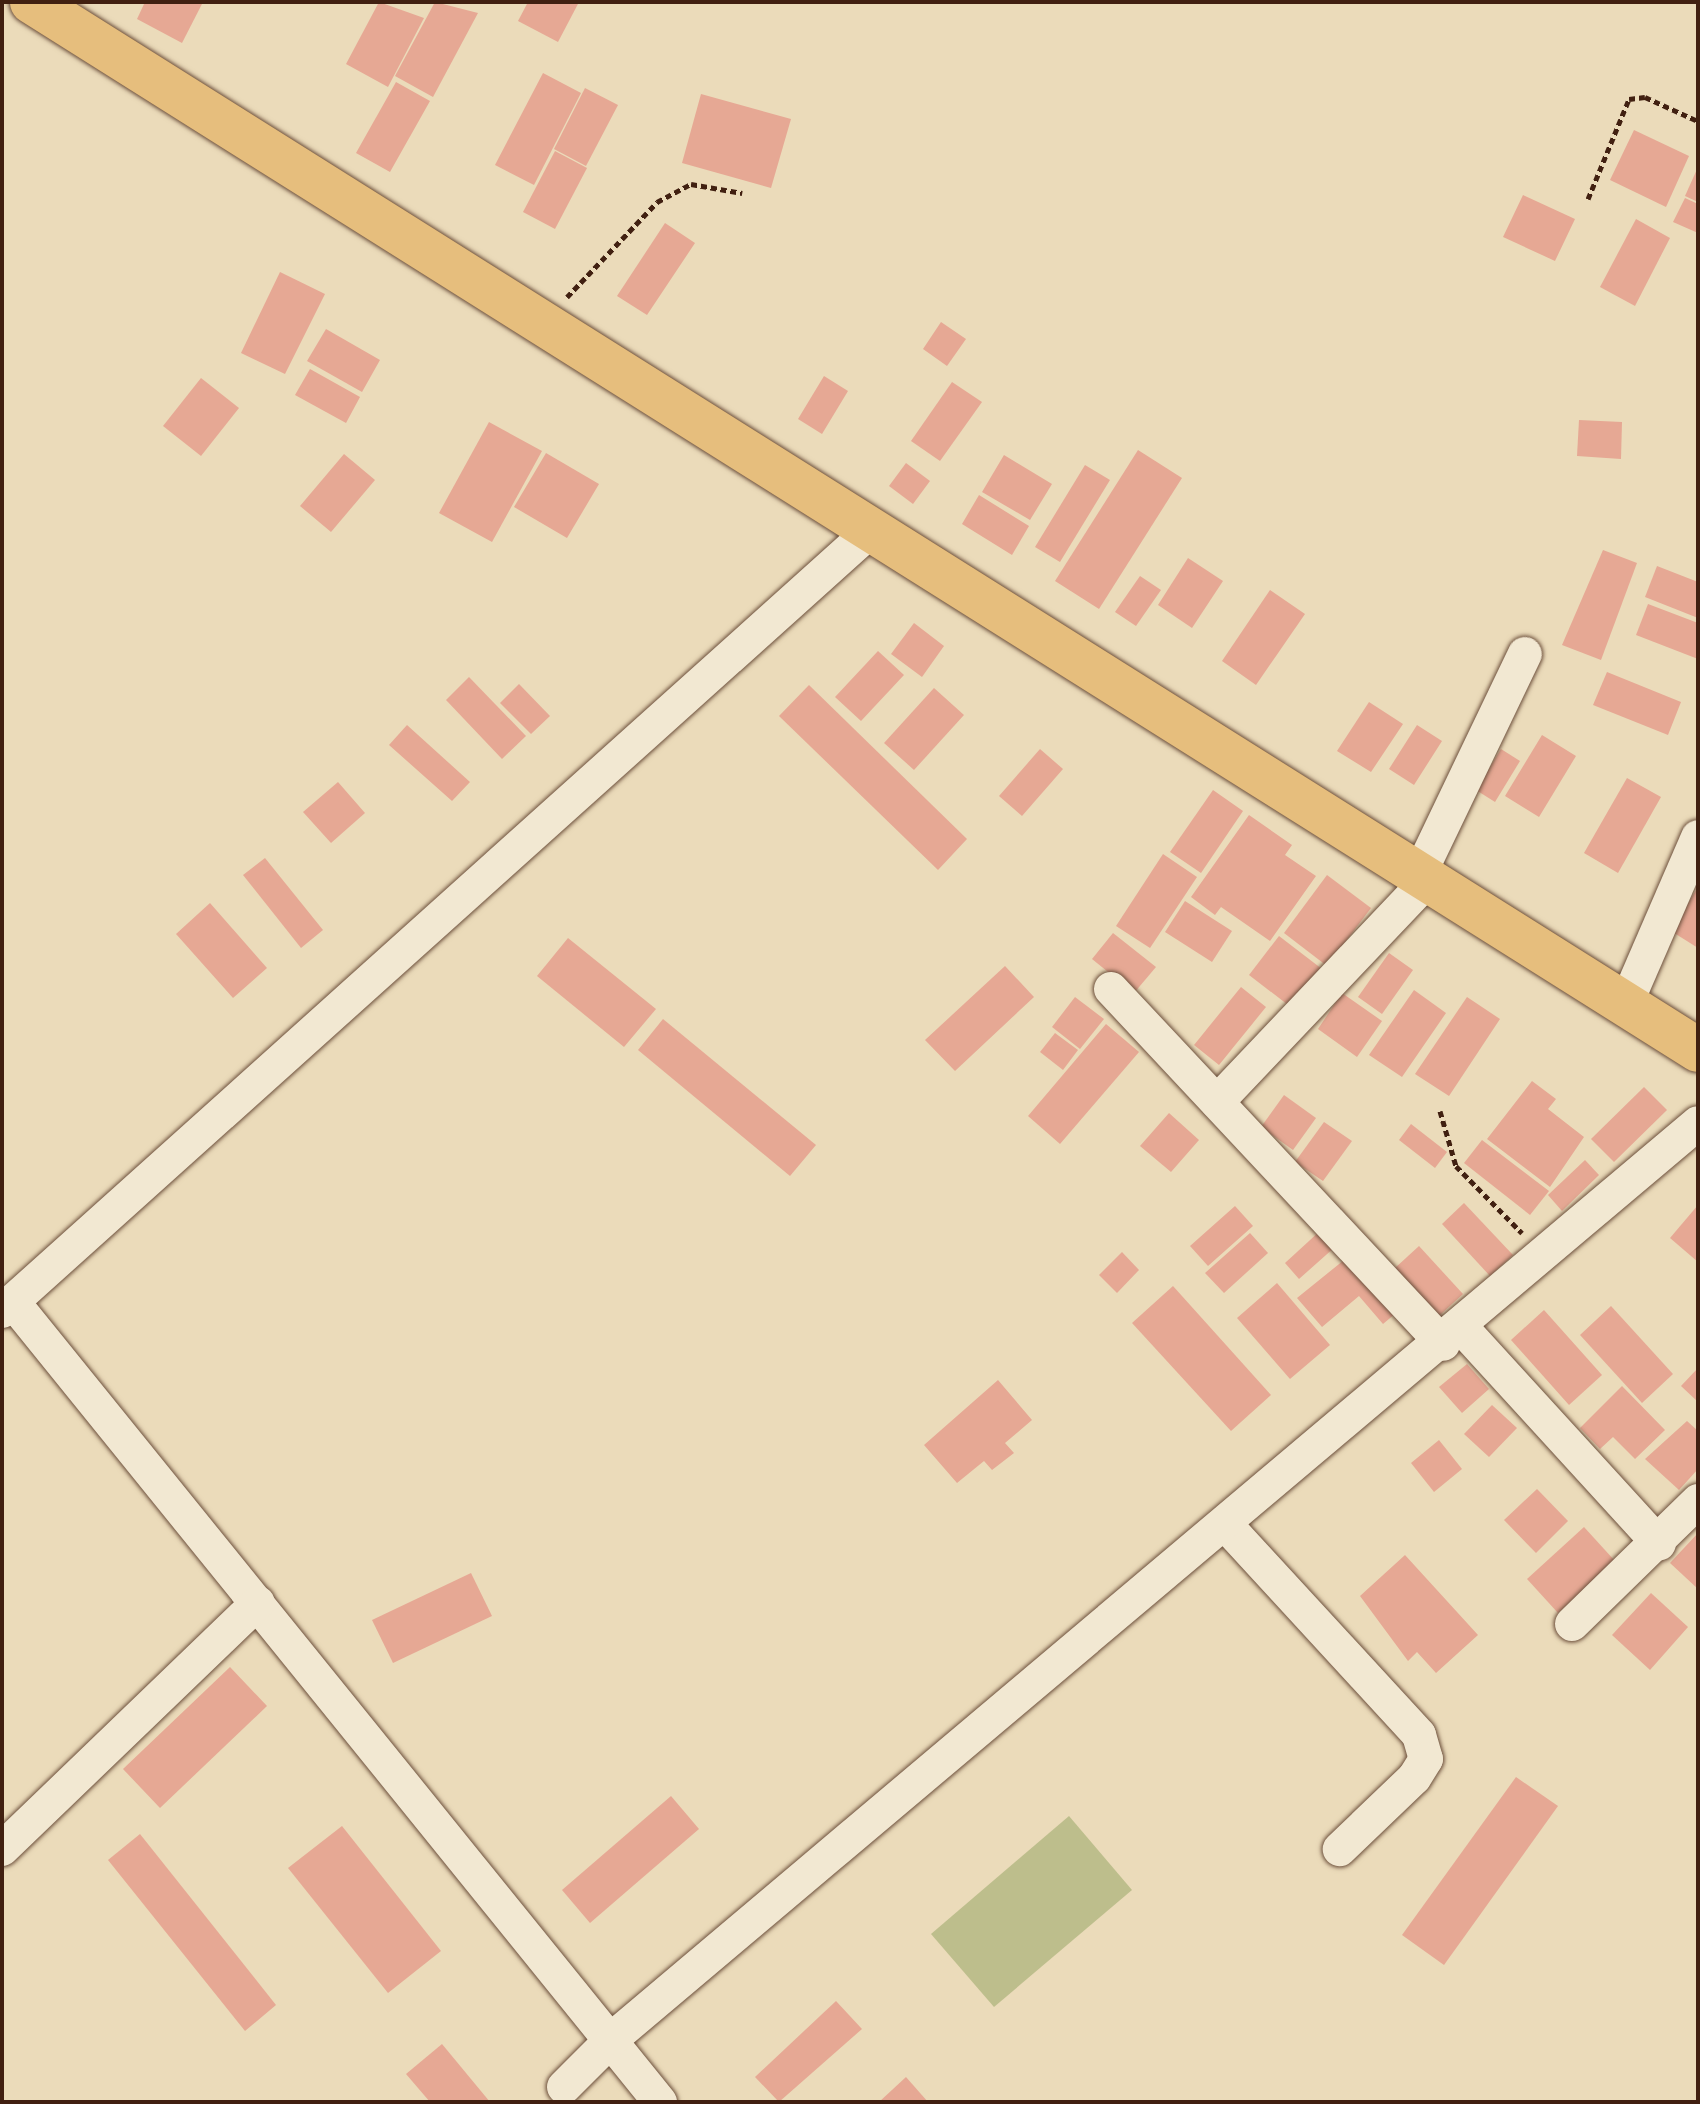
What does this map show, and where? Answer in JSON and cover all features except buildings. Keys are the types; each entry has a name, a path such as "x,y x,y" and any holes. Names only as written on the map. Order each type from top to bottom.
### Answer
{"highway":[{"path":"32,2 875,527 1698,1050"}],"street":[{"path":"660,2102 613,2038 258,1603 7,1307 875,527"},
{"path":"1217,1102 1424,877 1525,654"},
{"path":"1625,1006 1698,837"},
{"path":"1111,989 1217,1102 1659,1544"},
{"path":"564,2087 613,2038 1452,1336 1698,1123"},
{"path":"1572,1624 1659,1544 1698,1501"},
{"path":"1226,1525 1419,1735 1426,1759 1414,1778 1340,1849"},
{"path":"2,1849 258,1603"}],"path":[{"path":"1588,199 1629,99 1645,97 1698,121"},
{"path":"545,321 657,202 691,184 742,193"},
{"path":"1440,1111 1456,1166 1545,1256"}],"green space":[{"path":"1069,1816 1132,1890 994,2007 931,1934"}]}
